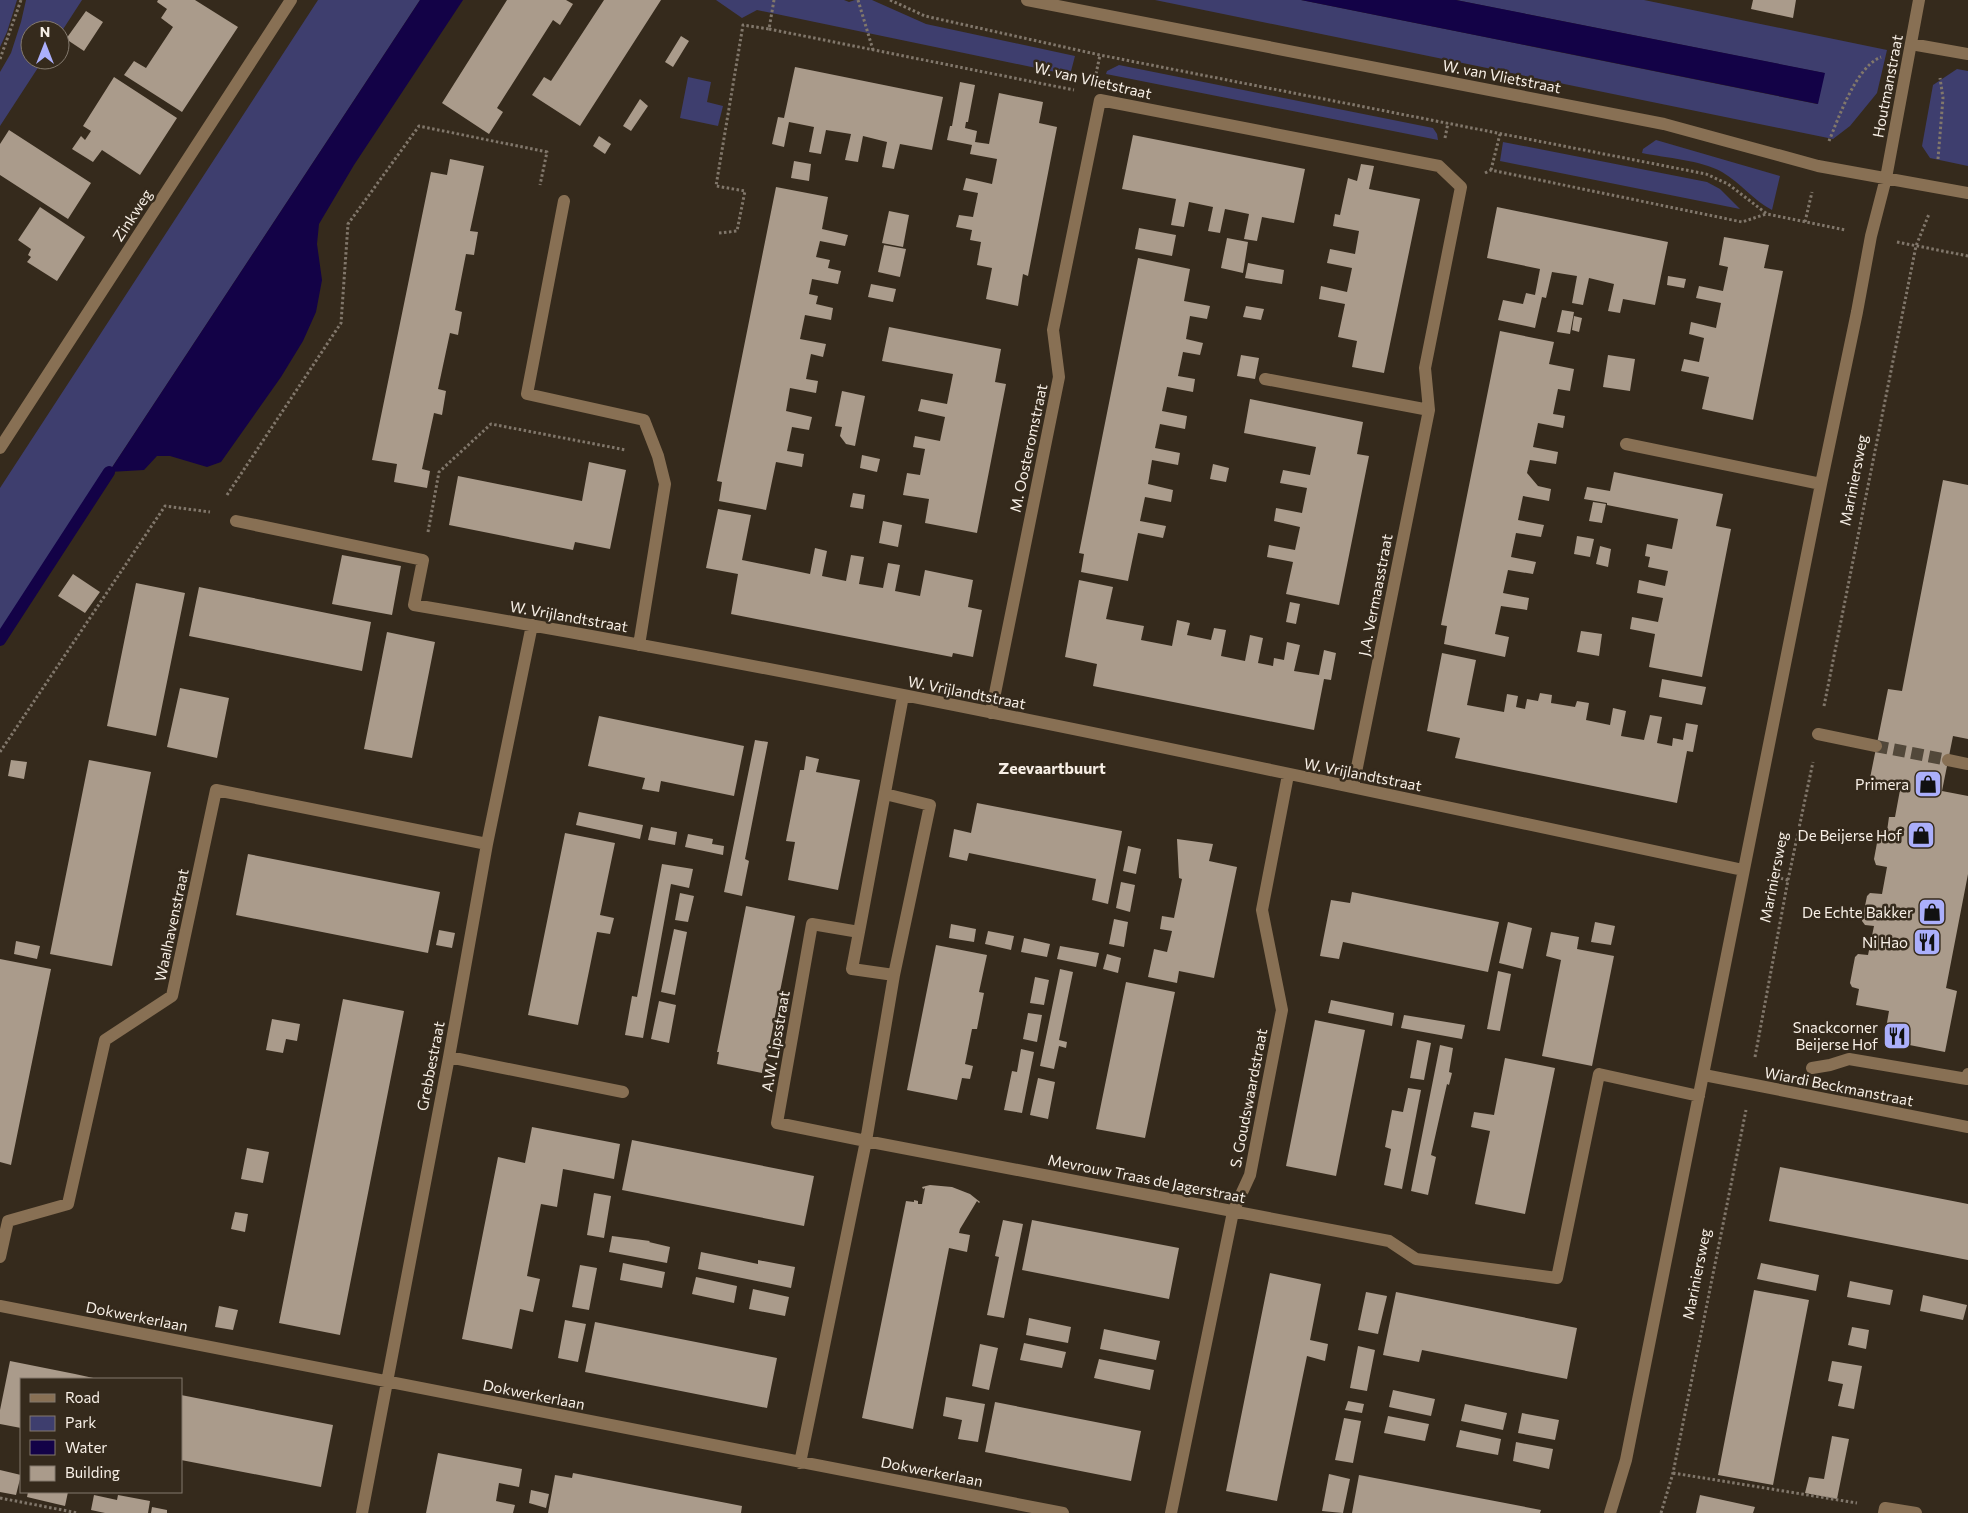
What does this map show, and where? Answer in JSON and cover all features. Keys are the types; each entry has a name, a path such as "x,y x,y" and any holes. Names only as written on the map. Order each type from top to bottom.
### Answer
{"street":[{"name":"Zinkweg","path":"0,448 291,0"},
{"name":"W. van Vlietstraat","path":"1027,0 1664,124 1818,166 1968,193"},
{"name":"Houtmanstraat","path":"1886,178 1919,0"},
{"path":"1911,44 1968,54"},
{"name":"W. van Vlietstraat","path":"1100,100 1439,166 1461,187"},
{"name":"M. Oosteromstraat","path":"991,713 1059,377 1053,330 1100,100"},
{"name":"Mariniersweg","path":"1610,1513 1626,1460 1820,484 1859,304 1871,236 1886,178"},
{"name":"J.A. Vermaasstraat","path":"1352,787 1429,410 1425,368 1461,187"},
{"path":"564,201 527,394 644,420 658,456 665,484 639,645"},
{"path":"1265,379 1429,410"},
{"name":"Mariniersweg","path":"1626,444 1820,484"},
{"path":"236,521 423,560"},
{"name":"W. Vrijlandtstraat","path":"423,560 414,605 639,645 991,713 1743,870"},
{"name":"Grebbestraat","path":"362,1513 449,1057 487,844 532,625"},
{"path":"894,975 852,968 903,696"},
{"path":"1818,734 1876,746"},
{"path":"1948,760 1968,764"},
{"name":"S. Goudswaardstraat","path":"1171,1513 1233,1212 1250,1175 1282,1010 1262,910 1288,775"},
{"name":"Waalhavenstraat","path":"0,1257 8,1221 68,1204 105,1040 172,996 216,790 487,844"},
{"path":"800,1463 866,1141 894,975 930,804 885,794"},
{"name":"A.W. Lipsstraat","path":"859,932 812,924 777,1122 866,1141"},
{"path":"449,1057 623,1092"},
{"path":"1812,1068 1849,1059 1967,1079 1968,1074"},
{"name":"Mevrouw Traas de Jagerstraat","path":"866,1141 1389,1241 1416,1259 1557,1278 1598,1074 1699,1096"},
{"name":"Wiardi Beckmanstraat","path":"1704,1075 1968,1127"},
{"name":"Dokwerkerlaan","path":"0,1306 1063,1513"},
{"path":"1884,1510 1916,1513"}],"path":[{"path":"0,59 21,0"},
{"path":"769,29 774,0"},
{"path":"858,0 873,50"},
{"path":"890,0 925,16 1100,55 1706,174 1728,184 1767,214 1968,256"},
{"name":"W. van Vlietstraat","path":"719,233 737,231 745,191 716,186 743,25 1073,90 1100,100"},
{"path":"1805,222 1818,166 1849,92 1873,60 1911,44"},
{"name":"Mariniersweg","path":"1661,1513 1673,1473 1750,1085 1788,880 1916,246 1929,214 1940,147 1943,98 1935,48"},
{"path":"216,513 341,323 348,224 419,126 547,152 538,197 564,201"},
{"path":"1491,170 1500,134"},
{"path":"1461,187 1491,170 1742,222 1767,214"},
{"path":"423,560 439,472 491,424 658,456"},
{"path":"0,752 165,506 216,513 236,521"},
{"path":"1673,1473 1884,1510"},
{"path":"0,1498 78,1513"}],"green space":[{"path":"0,0 17,0 0,47"},
{"path":"26,0 82,0 69,20 21,20"},
{"path":"318,0 420,0 0,641 0,488"},
{"path":"716,0 844,0 849,2 872,0 926,24 1075,56 1070,75 757,10 742,18"},
{"path":"1155,0 1301,0 1817,104 1824,73 1456,0 1644,0 1887,50 1877,93 1850,126 1833,139"},
{"path":"20,25 20,70 36,70 0,126 0,72 11,53"},
{"path":"1119,65 1433,128 1438,140 1106,74 1107,71"},
{"path":"1957,69 1968,71 1968,166 1930,158 1922,146 1933,85"},
{"path":"688,77 711,82 707,102 723,106 718,126 680,118"},
{"path":"1656,140 1780,176 1772,210 1729,176 1714,168 1694,162 1642,153 1643,149"},
{"path":"1503,142 1707,182 1720,189 1740,209 1500,161"}],"water":[{"path":"420,0 463,0 354,165 319,224 317,244 322,280 316,312 303,341 281,377 221,462 207,467 170,456 157,456 144,470 109,472"},
{"path":"1301,0 1456,0 1825,73 1818,104"}],"building":[{"path":"158,0 195,0 238,27 182,112 124,75 134,61 146,68 173,27 161,18 167,9 157,2"},
{"path":"507,0 566,0 573,4 560,25 553,20 497,108 503,112 489,134 442,103"},
{"path":"604,0 661,0 580,126 532,95 544,77 551,81"},
{"path":"1753,0 1796,0 1793,18 1751,9"},
{"path":"86,11 103,22 84,51 70,42 70,33"},
{"path":"681,36 689,41 673,67 665,62"},
{"path":"795,67 943,97 932,150 900,144 894,169 882,167 887,142 863,136 858,162 845,160 851,134 826,130 821,154 809,152 814,127 789,122 784,147 772,144 778,117 784,118"},
{"path":"114,77 177,118 140,175 102,150 93,162 72,149 81,136 85,140 91,131 83,126"},
{"path":"960,82 975,85 968,122 966,122 965,128 977,131 975,142 989,144 999,93 1043,102 1039,123 1057,127 1028,276 1023,274 1018,306 986,299 992,268 977,265 981,242 970,240 972,230 956,227 959,215 973,217 978,193 963,190 966,178 992,184 997,159 970,154 972,145 947,140 950,126 952,126"},
{"path":"640,99 648,106 631,131 623,126"},
{"path":"9,130 91,183 68,219 0,175 0,144"},
{"path":"1133,135 1305,169 1294,223 1262,217 1257,241 1244,239 1249,214 1225,209 1220,233 1208,231 1213,207 1189,202 1184,227 1171,225 1176,199 1122,189"},
{"path":"599,136 611,144 605,154 593,146"},
{"path":"450,159 484,166 470,231 478,232 474,255 466,254 455,310 462,312 458,335 450,333 438,389 446,391 442,415 434,413 422,469 430,471 427,488 394,482 397,464 372,460 431,172 447,175"},
{"path":"794,161 811,164 809,181 791,178"},
{"path":"1361,164 1374,166 1369,189 1420,199 1384,373 1352,367 1357,341 1338,337 1345,304 1319,299 1321,286 1347,292 1352,268 1327,263 1330,249 1355,254 1359,231 1333,226 1335,214 1340,215 1348,178 1357,181"},
{"path":"776,187 828,197 822,229 848,235 845,246 820,241 816,257 830,260 828,268 841,271 838,284 812,279 809,294 818,296 816,304 833,308 831,320 805,315 800,339 826,344 823,357 811,354 806,379 818,381 816,393 790,388 786,411 812,417 809,430 792,427 787,451 804,454 802,467 776,462 766,510 719,501 722,482 717,481"},
{"path":"40,207 85,237 57,281 27,262 31,257 28,255 31,249 18,240"},
{"path":"1497,207 1668,242 1655,305 1623,299 1620,313 1608,311 1614,284 1589,278 1583,305 1572,303 1577,276 1552,272 1546,298 1542,297 1535,328 1498,320 1503,300 1523,304 1526,293 1535,295 1540,269 1487,258"},
{"path":"889,211 909,215 903,247 882,243"},
{"path":"1139,228 1176,235 1172,256 1135,249"},
{"path":"1724,237 1769,245 1764,268 1783,271 1753,420 1702,409 1709,377 1681,371 1684,359 1699,362 1704,338 1689,334 1691,322 1716,328 1721,303 1696,298 1699,286 1723,291 1728,267 1719,265"},
{"path":"1227,238 1248,242 1243,273 1221,268"},
{"path":"884,245 906,249 900,277 878,272"},
{"path":"1138,258 1190,269 1184,301 1210,306 1207,319 1190,316 1186,339 1203,343 1200,355 1183,352 1178,376 1195,379 1193,392 1167,387 1162,411 1187,416 1185,429 1160,424 1155,448 1180,453 1178,465 1152,460 1148,484 1173,490 1171,502 1145,497 1140,521 1166,526 1163,538 1138,533 1128,581 1081,572 1084,554 1079,553"},
{"path":"1248,263 1284,270 1282,284 1245,278"},
{"path":"1668,276 1686,279 1684,288 1667,285"},
{"path":"871,284 896,289 893,302 868,297"},
{"path":"1246,306 1264,309 1261,320 1243,317"},
{"path":"1562,310 1574,312 1570,334 1557,332"},
{"path":"1574,316 1582,318 1579,332 1572,330"},
{"path":"889,327 1001,349 995,382 1006,384 977,533 925,523 929,499 903,495 907,473 920,475 925,449 913,447 915,436 940,441 945,417 918,411 921,399 947,404 953,374 882,361"},
{"path":"1500,331 1554,342 1549,364 1574,369 1570,391 1558,389 1553,414 1565,416 1563,428 1538,423 1533,447 1558,452 1556,464 1530,460 1527,473 1538,486 1551,489 1549,501 1523,496 1518,520 1544,525 1541,537 1516,533 1511,557 1536,562 1533,574 1508,570 1503,593 1529,598 1527,610 1501,606 1495,634 1509,637 1505,657 1444,644 1447,626 1441,625"},
{"path":"1241,355 1259,358 1255,379 1237,376"},
{"path":"1608,355 1635,359 1630,391 1603,387"},
{"path":"842,391 865,396 855,446 846,444 840,436 842,427 835,426"},
{"path":"1250,399 1363,422 1357,454 1369,456 1339,605 1286,594 1293,562 1267,557 1269,545 1295,550 1300,527 1274,521 1276,508 1302,513 1307,488 1280,483 1283,470 1310,475 1316,447 1244,433"},
{"path":"862,455 880,459 877,472 860,468"},
{"path":"589,462 626,470 610,549 575,542 573,550 449,525 458,476 582,501"},
{"path":"1213,464 1229,468 1226,482 1210,479"},
{"path":"1614,472 1723,494 1716,526 1731,529 1702,677 1649,667 1655,634 1630,629 1632,617 1658,622 1663,598 1637,593 1639,580 1665,586 1668,571 1648,567 1650,557 1645,556 1647,544 1672,549 1678,519 1584,499 1587,487 1610,491"},
{"path":"1943,480 1968,485 1968,739 1953,736 1942,791 1968,796 1968,874 1946,988 1957,991 1945,1052 1884,1040 1889,1011 1856,1005 1859,989 1852,987 1850,983 1855,957 1858,954 1868,955 1874,926 1865,925 1862,921 1867,896 1870,893 1882,894 1887,867 1876,865 1874,859 1879,832 1887,831 1889,817 1895,817 1900,790 1869,783 1888,689 1902,691"},
{"path":"853,493 865,495 863,509 850,507"},
{"path":"1593,502 1606,504 1602,523 1589,521"},
{"path":"718,509 751,515 742,560 810,574 815,548 827,551 822,576 846,581 851,555 864,557 859,584 883,588 888,563 900,565 895,591 920,596 925,570 973,580 968,607 982,610 973,657 953,653 952,657 731,614 738,574 706,568"},
{"path":"883,521 902,525 898,547 879,543"},
{"path":"1577,536 1594,539 1590,557 1574,554"},
{"path":"1600,546 1611,549 1608,567 1596,564"},
{"path":"342,555 401,566 392,615 332,604"},
{"path":"73,574 100,592 85,613 58,596"},
{"path":"1079,580 1113,587 1106,619 1144,626 1141,640 1172,646 1177,620 1190,623 1187,635 1211,640 1214,628 1226,630 1221,656 1245,661 1250,635 1263,638 1258,663 1273,666 1274,658 1284,660 1287,642 1300,645 1294,671 1319,675 1324,650 1336,653 1331,680 1324,679 1314,730 1093,686 1097,664 1065,657"},
{"path":"136,583 185,593 156,736 107,726"},
{"path":"199,587 371,622 362,671 189,636"},
{"path":"1290,602 1300,604 1296,624 1286,622"},
{"path":"1581,631 1602,634 1599,656 1577,652"},
{"path":"387,632 435,642 412,758 364,749"},
{"path":"1442,653 1476,660 1467,705 1504,712 1507,694 1518,696 1516,707 1525,709 1527,699 1538,701 1540,693 1552,695 1551,703 1575,707 1577,701 1589,703 1586,720 1610,725 1613,708 1626,711 1621,736 1644,740 1650,715 1662,717 1657,743 1672,746 1673,738 1683,740 1686,723 1698,725 1693,752 1687,751 1677,803 1455,758 1460,738 1427,731"},
{"path":"1662,679 1706,687 1702,705 1659,697"},
{"path":"180,688 229,698 217,758 167,747"},
{"path":"599,716 744,746 734,796 661,781 659,792 642,789 645,778 588,766"},
{"path":"755,740 768,742 745,859 749,861 742,896 724,892"},
{"path":"806,756 819,759 816,772 860,780 838,890 788,880 795,842 786,841 800,770 804,770"},
{"path":"11,760 27,762 24,779 8,776"},
{"path":"89,760 151,772 112,966 50,954"},
{"path":"977,803 1122,831 1108,904 1092,900 1096,879 969,853 967,861 949,857 954,829 971,833"},
{"path":"579,812 643,825 640,839 576,825"},
{"path":"651,827 677,832 675,845 648,840"},
{"path":"565,833 615,843 600,915 614,918 610,934 597,932 578,1025 528,1015"},
{"path":"688,834 713,839 712,844 724,846 723,855 685,847"},
{"path":"1177,839 1213,844 1209,861 1237,867 1214,978 1179,971 1177,983 1148,977 1154,949 1167,952 1172,931 1160,929 1162,916 1174,918 1182,879 1179,878"},
{"path":"1128,846 1141,849 1136,874 1123,871"},
{"path":"248,854 440,892 428,953 236,915"},
{"path":"662,864 693,869 689,888 671,884 643,1038 625,1035 632,996 637,997"},
{"path":"1121,882 1135,885 1130,912 1116,908"},
{"path":"1352,892 1499,922 1488,972 1343,942 1339,959 1320,956 1331,900 1350,903"},
{"path":"680,893 694,896 688,922 675,920"},
{"path":"746,906 795,916 766,1062 764,1062 762,1073 717,1064 719,1052 717,1052"},
{"path":"1114,919 1128,922 1124,947 1109,944"},
{"path":"1508,922 1532,928 1523,969 1499,963"},
{"path":"1595,922 1615,926 1611,945 1591,942"},
{"path":"951,924 976,929 974,942 949,938"},
{"path":"674,929 687,932 675,995 661,992"},
{"path":"439,930 455,933 452,948 436,945"},
{"path":"988,931 1014,936 1011,950 985,944"},
{"path":"1551,932 1579,937 1577,949 1614,956 1592,1066 1542,1056 1561,960 1546,956"},
{"path":"1024,938 1050,944 1047,957 1021,952"},
{"path":"16,941 40,946 37,959 14,954"},
{"path":"936,945 987,955 979,992 984,993 977,1029 972,1029 965,1064 973,1066 970,1079 962,1078 957,1100 907,1090"},
{"path":"1060,946 1099,953 1096,967 1057,959"},
{"path":"1107,954 1121,958 1118,973 1103,969"},
{"path":"0,959 51,969 11,1165 0,1162"},
{"path":"1060,969 1073,972 1059,1040 1067,1042 1066,1048 1059,1046 1054,1069 1040,1066"},
{"path":"1498,971 1511,974 1500,1031 1487,1029"},
{"path":"1035,977 1049,980 1044,1005 1030,1003"},
{"path":"1126,982 1175,992 1145,1138 1096,1129"},
{"path":"343,999 404,1011 340,1335 279,1323"},
{"path":"1331,1000 1394,1013 1392,1026 1328,1013"},
{"path":"659,1001 676,1005 669,1043 651,1039"},
{"path":"1028,1013 1042,1015 1037,1042 1023,1039"},
{"path":"1404,1015 1465,1025 1462,1039 1401,1028"},
{"path":"272,1019 300,1024 297,1041 286,1039 283,1053 266,1050"},
{"path":"1315,1020 1365,1030 1336,1176 1286,1166"},
{"path":"1417,1040 1431,1043 1424,1080 1410,1078"},
{"path":"1440,1045 1453,1048 1449,1072 1452,1073 1449,1085 1447,1084 1431,1155 1436,1157 1428,1195 1411,1191"},
{"path":"1021,1049 1034,1052 1022,1113 1004,1110 1012,1071 1017,1072"},
{"path":"1505,1058 1555,1068 1525,1214 1475,1204 1490,1131 1471,1127 1474,1112 1494,1115"},
{"path":"1038,1078 1055,1082 1048,1119 1030,1115"},
{"path":"1408,1088 1421,1090 1402,1189 1384,1185 1391,1149 1385,1147 1392,1110 1403,1112"},
{"path":"532,1127 620,1144 614,1179 563,1169 557,1207 541,1204 527,1276 540,1279 533,1312 520,1309 512,1349 462,1339 498,1157 525,1163"},
{"path":"632,1140 814,1176 804,1226 622,1190"},
{"path":"247,1148 269,1152 263,1183 241,1179"},
{"path":"1780,1167 1968,1204 1968,1260 1769,1221"},
{"path":"930,1185 952,1187 970,1194 980,1202 977,1201 960,1229 959,1233 970,1235 967,1252 949,1248 913,1429 862,1418 906,1201 914,1202 914,1200 918,1201 918,1204 922,1204 925,1188 923,1189 922,1187"},
{"path":"594,1193 611,1196 604,1238 587,1235"},
{"path":"235,1212 248,1214 245,1232 231,1229"},
{"path":"1003,1220 1023,1224 1004,1318 987,1315 999,1257 995,1256"},
{"path":"1032,1220 1179,1248 1169,1299 1022,1270"},
{"path":"612,1236 650,1241 670,1247 667,1263 609,1252"},
{"path":"701,1252 758,1264 758,1260 795,1267 791,1288 698,1269"},
{"path":"623,1263 665,1272 662,1288 620,1280"},
{"path":"1761,1263 1819,1275 1816,1291 1757,1279"},
{"path":"580,1265 597,1268 589,1310 572,1307"},
{"path":"1270,1273 1321,1284 1310,1340 1328,1344 1325,1361 1307,1356 1277,1501 1226,1491"},
{"path":"696,1277 737,1286 734,1303 692,1294"},
{"path":"1850,1281 1893,1290 1890,1305 1847,1297"},
{"path":"753,1289 789,1297 785,1316 749,1309"},
{"path":"1754,1290 1809,1300 1773,1485 1718,1475"},
{"path":"1366,1292 1387,1296 1378,1334 1358,1330"},
{"path":"1396,1292 1577,1328 1567,1379 1422,1350 1419,1362 1383,1355"},
{"path":"1923,1295 1967,1305 1963,1320 1920,1311"},
{"path":"219,1306 238,1310 233,1330 215,1327"},
{"path":"1029,1318 1071,1327 1068,1343 1026,1335"},
{"path":"565,1320 586,1324 578,1362 558,1358"},
{"path":"595,1322 777,1358 767,1408 585,1372"},
{"path":"1852,1327 1869,1330 1866,1349 1848,1345"},
{"path":"1104,1329 1160,1341 1156,1360 1100,1349"},
{"path":"1024,1343 1066,1352 1062,1368 1020,1360"},
{"path":"980,1344 998,1348 989,1390 972,1386"},
{"path":"1358,1346 1375,1350 1367,1391 1350,1388"},
{"path":"1099,1359 1154,1370 1150,1390 1094,1378"},
{"path":"10,1361 93,1378 20,1378 20,1428 0,1424 0,1410"},
{"path":"1832,1361 1862,1366 1854,1409 1838,1406 1843,1384 1828,1381"},
{"path":"1393,1390 1435,1399 1431,1416 1389,1407"},
{"path":"182,1395 333,1425 321,1487 182,1460"},
{"path":"946,1397 985,1404 978,1442 958,1439 962,1420 943,1416"},
{"path":"1348,1401 1364,1404 1362,1413 1345,1410"},
{"path":"995,1402 1141,1431 1131,1481 985,1452"},
{"path":"1465,1404 1507,1413 1503,1430 1461,1421"},
{"path":"1522,1413 1559,1420 1555,1440 1518,1433"},
{"path":"1388,1416 1429,1424 1425,1441 1384,1433"},
{"path":"1344,1418 1361,1421 1353,1463 1335,1460"},
{"path":"1460,1430 1501,1439 1498,1455 1456,1447"},
{"path":"1832,1436 1849,1439 1837,1499 1805,1493 1809,1477 1824,1479"},
{"path":"1516,1442 1553,1449 1549,1469 1513,1461"},
{"path":"438,1453 522,1469 519,1487 499,1483 496,1501 515,1505 513,1513 426,1513"},
{"path":"0,1470 20,1475 16,1495 0,1492"},
{"path":"573,1473 742,1506 741,1513 548,1513 555,1475 572,1478"},
{"path":"1329,1474 1350,1479 1343,1513 1322,1511"},
{"path":"1359,1475 1541,1510 1540,1513 1352,1513"},
{"path":"531,1490 549,1494 546,1508 529,1503"},
{"path":"28,1493 68,1493 65,1506 27,1497"},
{"path":"94,1495 117,1500 118,1495 150,1501 148,1513 105,1513 91,1510"},
{"path":"1700,1495 1755,1507 1753,1513 1696,1513"},
{"path":"152,1507 167,1510 167,1513 151,1513"}],"waterway":[{"path":"0,640 109,472"}],"tunnel":[{"path":"1876,746 1948,760"}],"place":[{"name":"Primera","path":"1928,784"},
{"name":"De Beijerse Hof","path":"1921,835"},
{"name":"De Echte Bakker","path":"1932,912"},
{"name":"Ni Hao","path":"1927,942"},
{"name":"Snackcorner Beijerse Hof","path":"1897,1036"}],"district":[{"name":"Zeevaartbuurt","path":"1052,767"}]}
